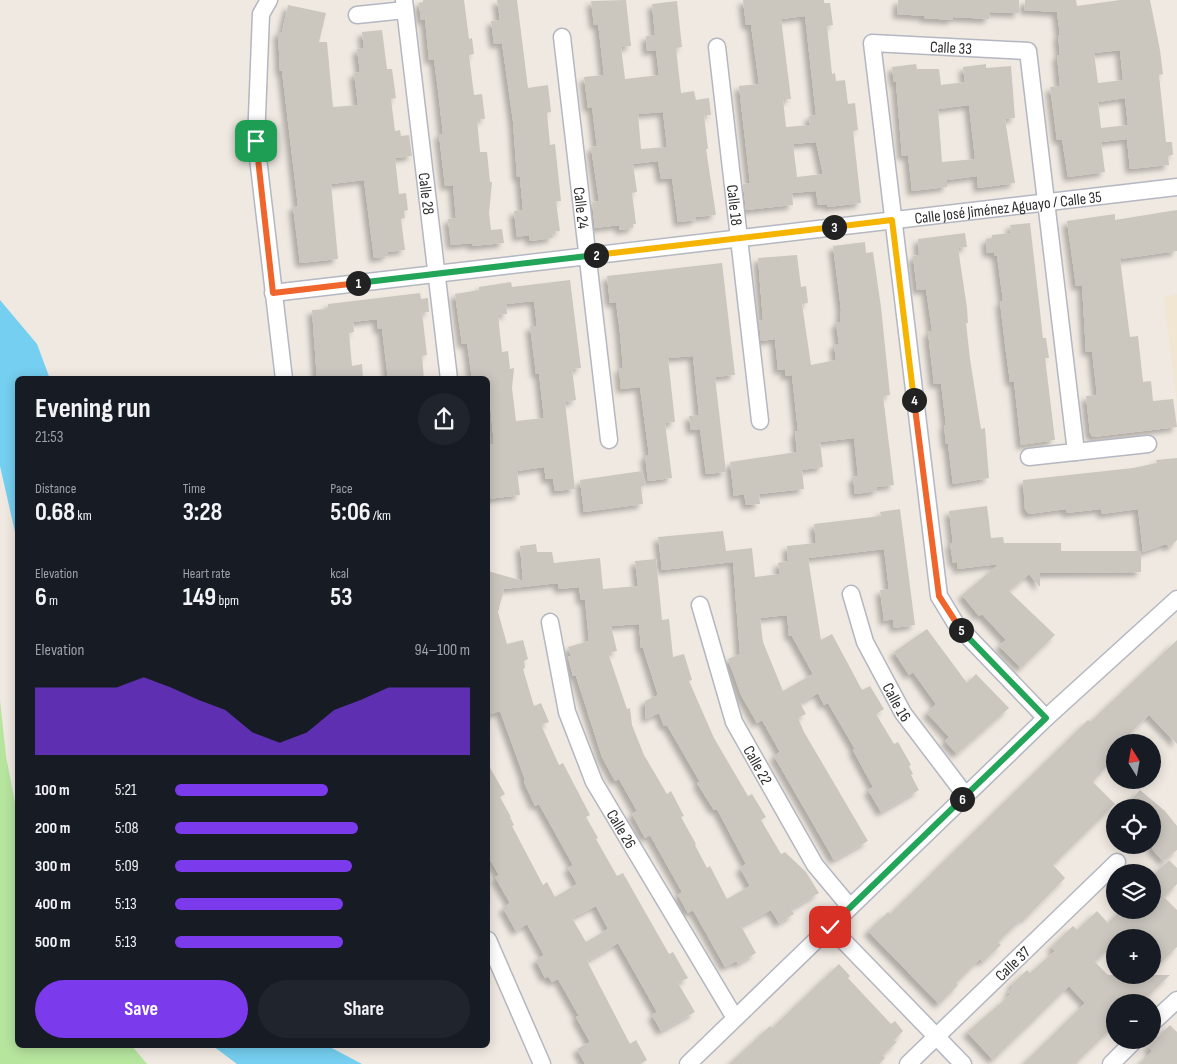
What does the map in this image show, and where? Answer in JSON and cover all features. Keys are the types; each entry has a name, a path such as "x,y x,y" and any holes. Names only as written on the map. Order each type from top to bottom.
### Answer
{"street":[{"path":"268,0 260,14 256,141 284,376"},
{"name":"Calle 28","path":"357,15 405,5 449,376"},
{"name":"Calle 24","path":"562,37 609,440"},
{"name":"Calle 33","path":"892,220 872,43 1028,51 1046,202"},
{"name":"Calle 18","path":"717,47 760,420"},
{"name":"Calle José Jiménez Aguayo / Calle 35","path":"273,293 1177,187"},
{"path":"1046,202 1076,452"},
{"path":"892,220 939,596 956,624 1046,718"},
{"path":"1029,458 1148,444"},
{"name":"Calle 16","path":"851,594 865,642 903,713 966,796"},
{"path":"688,1064 1046,718 1177,599"},
{"name":"Calle 22","path":"700,605 734,722 815,865 850,908"},
{"name":"Calle 26","path":"550,622 567,712 594,782 735,1018"},
{"name":"Calle 37","path":"908,1064 1117,862"},
{"path":"830,927 962,1064"},
{"path":"490,945 542,1064"},
{"path":"1161,1015 1177,1000"},
{"path":"1111,1064 1126,1049"}],"shaded area":[{"path":"1177,294 1177,403 1164,297"}],"green space":[{"path":"0,700 6,756 15,803 15,1048 134,1048 147,1064 0,1064"}],"water":[{"path":"0,300 37,344 49,376 15,376 15,532 0,466"},
{"path":"216,1048 332,1048 362,1064 237,1064"}],"building":[{"path":"423,0 464,0 469,39 472,38 474,54 469,55 474,95 482,94 485,119 477,119 480,152 487,152 490,182 492,182 489,213 491,230 502,229 504,243 472,246 472,243 451,245 448,219 456,218 453,185 445,186 439,134 443,134 434,59 429,60 425,19 421,20 419,3 423,2"},
{"path":"497,0 517,0 528,88 548,85 551,112 547,113 550,145 555,144 561,201 556,201 560,231 552,232 553,238 530,241 529,235 517,237 514,211 523,210 520,177 517,177 513,121 502,43 494,44 491,21 500,20"},
{"path":"626,0 631,46 621,47 625,79 659,75 656,50 647,51 646,36 655,35 652,4 677,1 682,47 676,48 681,93 694,91 696,100 709,98 711,115 704,115 708,149 706,149 716,215 696,217 696,220 678,222 672,178 661,179 658,161 633,164 637,192 632,193 636,224 633,224 633,228 620,230 619,225 595,228 592,202 599,201 591,147 597,146 592,107 588,108 584,77 604,75 598,24 594,25 591,1","holes":["663,112 667,147 641,149 638,114"]},
{"path":"743,0 824,0 824,3 830,3 833,25 827,26 832,74 835,73 836,81 845,80 848,104 855,103 858,130 853,131 861,203 828,207 827,204 818,205 816,191 792,193 793,205 746,210 743,184 750,183 739,86 759,84 751,25 746,25","holes":["805,16 816,115 809,116 810,125 786,127 783,99 791,99 781,19","816,142 823,174 797,177 793,144"]},
{"path":"898,0 1019,0 1019,13 990,12 989,19 953,17 953,20 924,18 924,16 897,14"},
{"path":"1025,0 1076,0 1077,6 1120,0 1150,0 1163,74 1159,75 1166,142 1172,142 1173,155 1168,156 1169,165 1130,169 1127,139 1101,142 1105,172 1068,177 1062,139 1057,140 1050,87 1060,86 1057,55 1060,55 1058,35 1060,35 1057,12 1024,10","holes":["1120,50 1123,80 1098,83 1094,53","1125,98 1128,125 1101,128 1098,102"]},
{"path":"288,5 326,13 319,42 327,42 333,107 358,105 354,73 360,72 357,49 364,48 362,32 382,30 387,69 392,69 396,98 391,99 395,131 400,130 401,136 409,135 412,156 395,158 399,194 406,193 408,210 404,211 405,218 401,219 405,250 387,252 388,256 374,258 364,180 331,184 338,259 300,263 293,206 298,206 282,71 280,71 278,32 282,32"},
{"path":"916,64 917,69 939,69 941,85 965,82 963,67 986,64 986,68 1011,66 1015,118 1005,119 1015,183 978,188 977,176 947,180 947,187 912,191 908,155 902,156 896,82 894,82 892,67","holes":["969,105 975,159 942,162 938,109"]},
{"path":"1177,210 1177,251 1120,259 1130,337 1138,336 1143,382 1151,381 1153,401 1173,399 1177,427 1093,437 1090,433 1086,396 1097,395 1092,351 1086,352 1082,285 1076,286 1067,221 1115,214 1115,220"},
{"path":"1030,223 1043,338 1046,338 1049,358 1045,358 1055,440 1021,445 1014,381 1010,382 1005,344 1000,302 1003,301 997,255 994,256 994,252 987,253 986,239 992,238 992,235 1011,233 1010,225"},
{"path":"965,233 967,247 958,248 967,308 968,323 966,323 970,359 981,429 985,428 989,478 953,484 948,444 946,444 944,425 946,425 941,383 934,384 928,332 932,331 926,289 917,290 913,256 919,255 918,239"},
{"path":"865,242 866,253 873,252 881,307 890,395 883,396 894,485 877,487 877,491 855,494 853,477 858,476 854,438 820,442 823,467 802,470 804,489 759,494 760,504 746,505 744,494 734,496 730,462 797,452 795,432 798,431 792,375 785,376 785,369 778,370 775,339 761,341 759,321 763,320 758,258 797,255 801,287 806,286 808,303 802,304 811,365 836,360 834,344 839,344 836,323 840,322 841,309 833,246"},
{"path":"722,263 735,375 715,377 726,472 706,474 700,429 691,430 689,416 699,415 693,356 668,358 675,422 665,423 672,478 648,481 645,455 649,455 640,387 621,389 619,368 623,368 620,333 616,302 610,303 607,276"},
{"path":"570,280 581,368 572,369 576,400 565,402 575,489 555,491 553,479 546,479 544,467 517,471 520,495 490,499 490,444 494,444 490,402 490,376 472,376 467,343 462,344 455,294 479,290 479,287 511,282 512,287","holes":["534,301 537,326 530,326 536,374 539,373 544,418 516,421 512,388 514,368 510,369 508,351 502,352 498,315 507,314 506,304"]},
{"path":"420,293 421,299 428,298 429,312 422,312 427,355 422,356 424,376 388,376 382,329 378,329 377,319 353,322 354,332 349,333 352,366 362,364 363,376 317,376 312,310 328,309 328,304"},
{"path":"1177,458 1177,540 1170,547 1166,544 1143,552 1138,509 1102,514 1101,509 1066,513 1066,509 1029,514 1025,509 1023,480 1133,468 1157,463 1156,460"},
{"path":"642,471 646,485 641,487 643,504 584,512 580,480"},
{"path":"987,506 991,538 1003,537 1004,543 1061,543 1061,551 1141,551 1141,572 1040,573 1040,587 1029,574 1009,591 1055,635 1021,668 999,646 1006,640 982,614 979,616 962,595 999,564 957,569 957,562 953,563 950,543 953,543 949,511"},
{"path":"900,509 915,625 894,628 893,619 884,621 880,590 889,589 884,549 808,558 821,640 832,634 862,690 870,686 884,709 876,714 894,744 898,742 911,765 909,766 913,774 911,775 919,790 881,812 868,790 873,787 853,750 855,749 828,703 824,705 818,693 800,703 806,714 798,718 804,732 868,841 834,860 774,756 780,752 762,720 757,723 741,695 728,659 740,654 733,562 662,570 658,537 723,531 726,551 752,548 755,577 780,574 778,563 788,561 787,546 816,543 814,524 881,516 880,512","holes":["787,615 789,636 792,636 813,674 783,691 763,642 760,618"]},
{"path":"536,544 537,552 552,552 554,563 600,558 603,589 638,586 635,561 656,559 662,620 669,619 673,657 684,654 692,680 689,681 714,738 748,796 752,794 766,817 761,820 781,854 785,852 806,872 819,893 791,909 794,914 779,923 771,910 741,926 756,953 738,964 737,961 725,967 693,910 688,913 678,895 682,892 650,835 645,838 632,814 637,811 619,779 615,781 602,757 568,657 571,656 568,647 589,641 585,600 581,600 579,587 559,589 558,583 504,589 498,612 507,644 523,640 528,659 524,661 525,668 523,669 534,706 541,703 549,722 541,725 559,765 563,763 590,815 586,817 598,838 596,839 617,876 623,873 669,954 673,952 688,978 678,983 695,1012 661,1031 652,1015 657,1012 618,943 587,961 630,1044 636,1040 647,1060 640,1064 585,1064 577,1049 590,1042 576,1017 579,1016 558,979 552,982 548,976 545,978 536,960 544,955 527,924 516,931 503,908 510,903 495,877 499,875 490,859 490,768 505,794 500,797 511,817 514,825 512,826 543,885 547,882 555,897 577,884 568,868 573,865 539,804 535,806 524,782 524,777 500,711 490,714 490,572 523,581 520,546","holes":["639,624 641,648 643,648 658,695 645,701 646,719 659,713 664,726 667,725 700,782 697,783 714,810 717,809 746,864 740,868 750,886 727,899 710,866 707,868 695,845 681,817 684,816 671,791 667,794 644,755 632,725 630,708 627,709 608,653 617,651 611,626","596,906 608,929 586,942 572,918"]},
{"path":"927,629 967,683 976,674 1009,708 957,754 945,741 949,737 927,713 936,704 913,672 909,675 894,652"},
{"path":"1177,640 1177,744 1149,715 1129,734 1106,734 1106,767 1093,782 1110,799 1106,799 1106,813 1053,865 1065,878 1025,919 1024,917 998,942 1001,945 983,962 980,959 956,983 958,985 939,1004 868,931 888,912 890,914 1088,720 1090,722"},
{"path":"1140,790 1151,799 1132,799"},
{"path":"1161,808 1177,826 1177,850 1163,861 1157,854 1161,854"},
{"path":"1169,860 1177,868 1177,884 1164,897 1177,910 1177,947 1161,962 1161,929 1106,929 1106,951 1095,962 1106,973 1106,984 1161,984 1150,994 1106,994 1106,1034 1075,1064 1023,1064 1085,1003 1069,986 993,1060 967,1032 1011,994 1008,992 1013,987 1011,985 1027,970 1030,973 1055,951 1051,947 1073,926 1077,930 1097,911 1108,923 1112,919 1161,919 1161,868"},
{"path":"839,964 850,976 848,978 891,1024 895,1021 903,1031 894,1040 897,1042 883,1055 885,1058 879,1064 729,1064 770,1026 772,1028"},
{"path":"1161,975 1170,975 1161,984"},
{"path":"1170,1025 1177,1032 1177,1064 1139,1064 1152,1051 1150,1049 1161,1049 1161,1034"}],"route":[{"path":"256,141 273,293 892,220 939,596 956,624 1046,718 830,927"}]}
